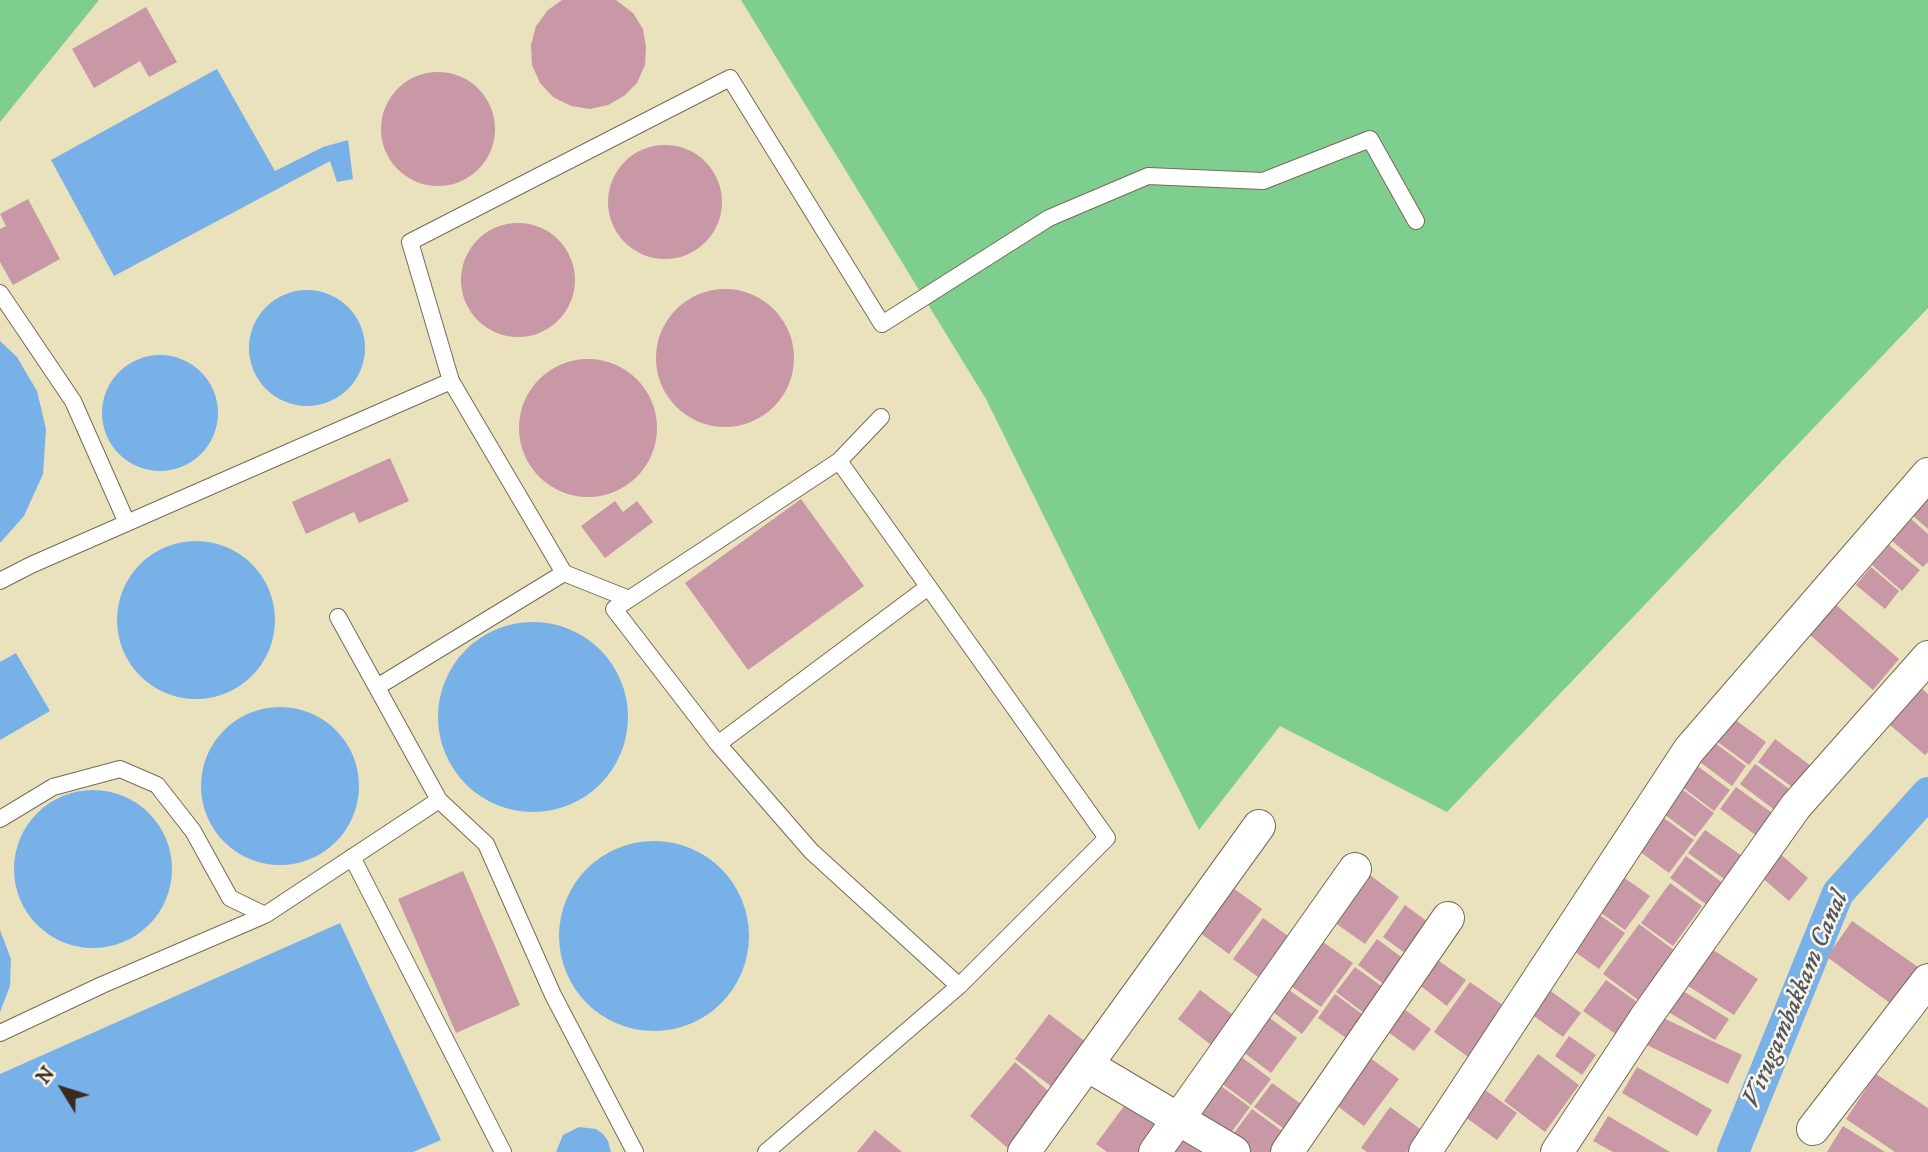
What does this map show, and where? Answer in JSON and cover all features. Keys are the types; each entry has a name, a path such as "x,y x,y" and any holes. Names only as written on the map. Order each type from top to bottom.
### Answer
{"street":[{"path":"1425,1152 1689,750 1928,474"},
{"path":"1557,1152 1646,1017 1796,806 1928,657"},
{"path":"1024,1152 1259,826"},
{"path":"1155,1152 1356,869"},
{"path":"1287,1152 1448,918"},
{"path":"1813,1129 1928,980"},
{"path":"1087,1065 1234,1152"}],"lane":[{"path":"629,599 564,573 452,381 410,242 730,78 881,324 1049,218 1148,176 1263,181 1370,139 1416,221"},
{"path":"0,293 73,401 127,523"},
{"path":"0,581 452,381"},
{"path":"881,416 839,461 614,610 718,744 811,851 959,986"},
{"path":"766,1152 959,986 1107,838 839,461"},
{"path":"377,687 564,573"},
{"path":"718,744 928,587"},
{"path":"338,617 439,800 486,844 552,995 635,1152"},
{"path":"0,819 53,786 120,769 157,785 193,831 230,898 265,915"},
{"path":"0,1032 265,915 439,800"},
{"path":"352,857 503,1152"}],"green space":[{"path":"0,0 99,0 0,122"},
{"path":"741,0 1928,0 1928,308 1447,812 1280,726 1199,830 986,399"}],"water":[{"path":"217,69 275,171 323,147 348,140 353,179 337,182 330,161 114,276 51,160"},
{"path":"307,290 329,294 348,307 361,326 365,348 361,370 348,389 329,402 307,406 285,402 266,389 253,370 249,348 253,326 266,307 285,294"},
{"path":"0,341 17,357 37,391 46,429 43,474 24,516 0,543"},
{"path":"160,355 182,359 201,372 214,391 218,413 214,435 201,454 182,467 160,471 138,467 119,454 106,435 102,413 106,391 119,372 138,359"},
{"path":"196,541 226,547 252,564 269,590 275,620 269,650 252,676 226,693 196,699 166,693 140,676 123,650 117,620 123,590 140,564 166,547"},
{"path":"533,622 569,629 600,650 621,681 628,717 621,753 600,784 569,805 533,812 497,805 466,784 445,753 438,717 445,681 466,650 497,629"},
{"path":"16,653 50,711 0,740 0,662"},
{"path":"280,707 310,713 336,730 353,756 359,786 353,816 336,842 310,859 280,865 250,859 224,842 207,816 201,786 207,756 224,730 250,713"},
{"path":"93,790 123,796 149,813 166,839 172,869 166,899 149,925 123,942 93,948 63,942 37,925 20,899 14,869 20,839 37,813 63,796"},
{"path":"654,841 690,848 721,869 742,900 749,936 742,972 721,1003 690,1024 654,1031 618,1024 587,1003 566,972 559,936 566,900 587,869 618,848"},
{"path":"340,923 441,1140 413,1152 0,1152 0,1074"},
{"path":"0,930 11,959 10,986 0,1012"},
{"path":"579,1127 596,1129 603,1134 611,1152 556,1152 563,1135"}],"building":[{"path":"562,0 616,0 633,13 643,29 645,65 637,83 624,96 608,105 590,109 571,106 553,97 540,83 532,65 531,45 536,26 548,10"},
{"path":"146,7 177,62 149,77 140,61 94,88 72,49"},
{"path":"438,72 460,76 479,88 491,107 495,129 491,151 479,170 460,182 438,186 416,182 397,170 385,151 381,129 385,107 397,88 416,76"},
{"path":"665,145 687,149 706,161 718,180 722,202 718,224 706,243 687,255 665,259 643,255 624,243 612,224 608,202 612,180 624,161 643,149"},
{"path":"28,199 60,259 13,285 0,262 0,229 6,226 0,214"},
{"path":"518,223 540,227 559,239 571,258 575,280 571,302 559,321 540,333 518,337 496,333 477,321 465,302 461,280 465,258 477,239 496,227"},
{"path":"725,289 752,294 774,309 789,331 794,358 789,385 774,407 752,422 725,427 698,422 676,407 661,385 656,358 661,331 676,309 698,294"},
{"path":"588,359 615,364 637,379 652,401 657,428 652,455 637,477 615,492 588,497 561,492 539,477 524,455 519,428 524,401 539,379 561,364"},
{"path":"390,458 409,501 359,523 354,512 306,534 292,502"},
{"path":"1928,497 1928,529 1912,515"},
{"path":"801,499 864,586 748,670 685,583"},
{"path":"615,501 623,512 637,501 653,522 605,558 581,526"},
{"path":"1911,519 1928,534 1928,562 1923,567 1892,541"},
{"path":"1889,545 1920,570 1902,591 1872,565"},
{"path":"1871,567 1899,591 1885,609 1856,585"},
{"path":"1835,604 1899,659 1873,690 1809,634"},
{"path":"1914,682 1928,694 1928,752 1925,755 1883,719"},
{"path":"1731,717 1766,742 1749,765 1715,740"},
{"path":"1775,739 1815,769 1799,792 1758,762"},
{"path":"1715,743 1746,766 1732,786 1700,762"},
{"path":"1755,764 1795,793 1780,814 1740,784"},
{"path":"1696,765 1730,790 1714,811 1681,786"},
{"path":"1679,787 1714,813 1695,837 1661,812"},
{"path":"1736,787 1778,817 1761,839 1720,809"},
{"path":"1664,818 1694,840 1669,873 1639,851"},
{"path":"1705,830 1745,858 1727,881 1688,853"},
{"path":"1778,852 1808,878 1789,901 1759,875"},
{"path":"1686,856 1723,883 1707,905 1670,878"},
{"path":"463,871 520,1005 456,1033 398,899"},
{"path":"1366,872 1399,897 1365,944 1331,920"},
{"path":"1619,874 1650,896 1625,930 1594,908"},
{"path":"1670,883 1702,906 1673,946 1641,923"},
{"path":"1229,885 1262,909 1229,954 1196,930"},
{"path":"1405,905 1436,928 1413,959 1383,937"},
{"path":"1597,913 1625,933 1599,969 1571,949"},
{"path":"1263,918 1295,941 1265,982 1233,959"},
{"path":"1852,921 1921,969 1894,1006 1827,957"},
{"path":"1639,924 1678,953 1641,1002 1603,974"},
{"path":"1377,939 1412,965 1393,991 1358,965"},
{"path":"1323,942 1353,963 1321,1007 1291,986"},
{"path":"1704,944 1758,979 1734,1015 1680,981"},
{"path":"1432,956 1466,980 1447,1006 1414,981"},
{"path":"1355,967 1391,993 1372,1019 1336,992"},
{"path":"1606,980 1640,1004 1617,1035 1583,1011"},
{"path":"1470,982 1507,1008 1471,1059 1434,1032"},
{"path":"1545,987 1581,1013 1563,1037 1527,1011"},
{"path":"1678,988 1729,1019 1715,1040 1665,1010"},
{"path":"1200,990 1237,1018 1215,1048 1178,1019"},
{"path":"1289,990 1319,1011 1302,1034 1273,1012"},
{"path":"1335,994 1370,1020 1353,1043 1318,1018"},
{"path":"1400,1006 1431,1029 1414,1051 1384,1029"},
{"path":"1049,1014 1090,1045 1056,1090 1015,1059"},
{"path":"1267,1016 1297,1038 1271,1073 1242,1051"},
{"path":"1661,1017 1742,1055 1728,1084 1647,1045"},
{"path":"1569,1036 1596,1055 1582,1075 1555,1056"},
{"path":"1362,1052 1399,1079 1364,1126 1328,1099"},
{"path":"1236,1053 1271,1079 1251,1105 1217,1080"},
{"path":"1538,1054 1579,1085 1545,1132 1504,1101"},
{"path":"1015,1062 1054,1096 1009,1149 970,1116"},
{"path":"1637,1067 1712,1110 1697,1136 1622,1093"},
{"path":"1876,1074 1928,1108 1928,1152 1895,1152 1846,1119"},
{"path":"1214,1081 1250,1107 1228,1137 1192,1111"},
{"path":"1272,1083 1304,1106 1287,1131 1254,1107"},
{"path":"1481,1087 1517,1113 1497,1140 1461,1114"},
{"path":"1130,1098 1162,1122 1140,1152 1107,1152 1096,1144"},
{"path":"1390,1107 1423,1131 1407,1152 1367,1152 1361,1148"},
{"path":"1252,1109 1286,1134 1273,1152 1252,1152 1231,1137"},
{"path":"1608,1116 1670,1152 1613,1152 1593,1141"},
{"path":"1843,1126 1885,1152 1827,1152"},
{"path":"875,1130 902,1152 857,1152"},
{"path":"1190,1130 1221,1152 1174,1152"}],"waterway":[{"name":"Virugambakkam Canal","path":"1733,1152 1838,893 1928,793"}]}
